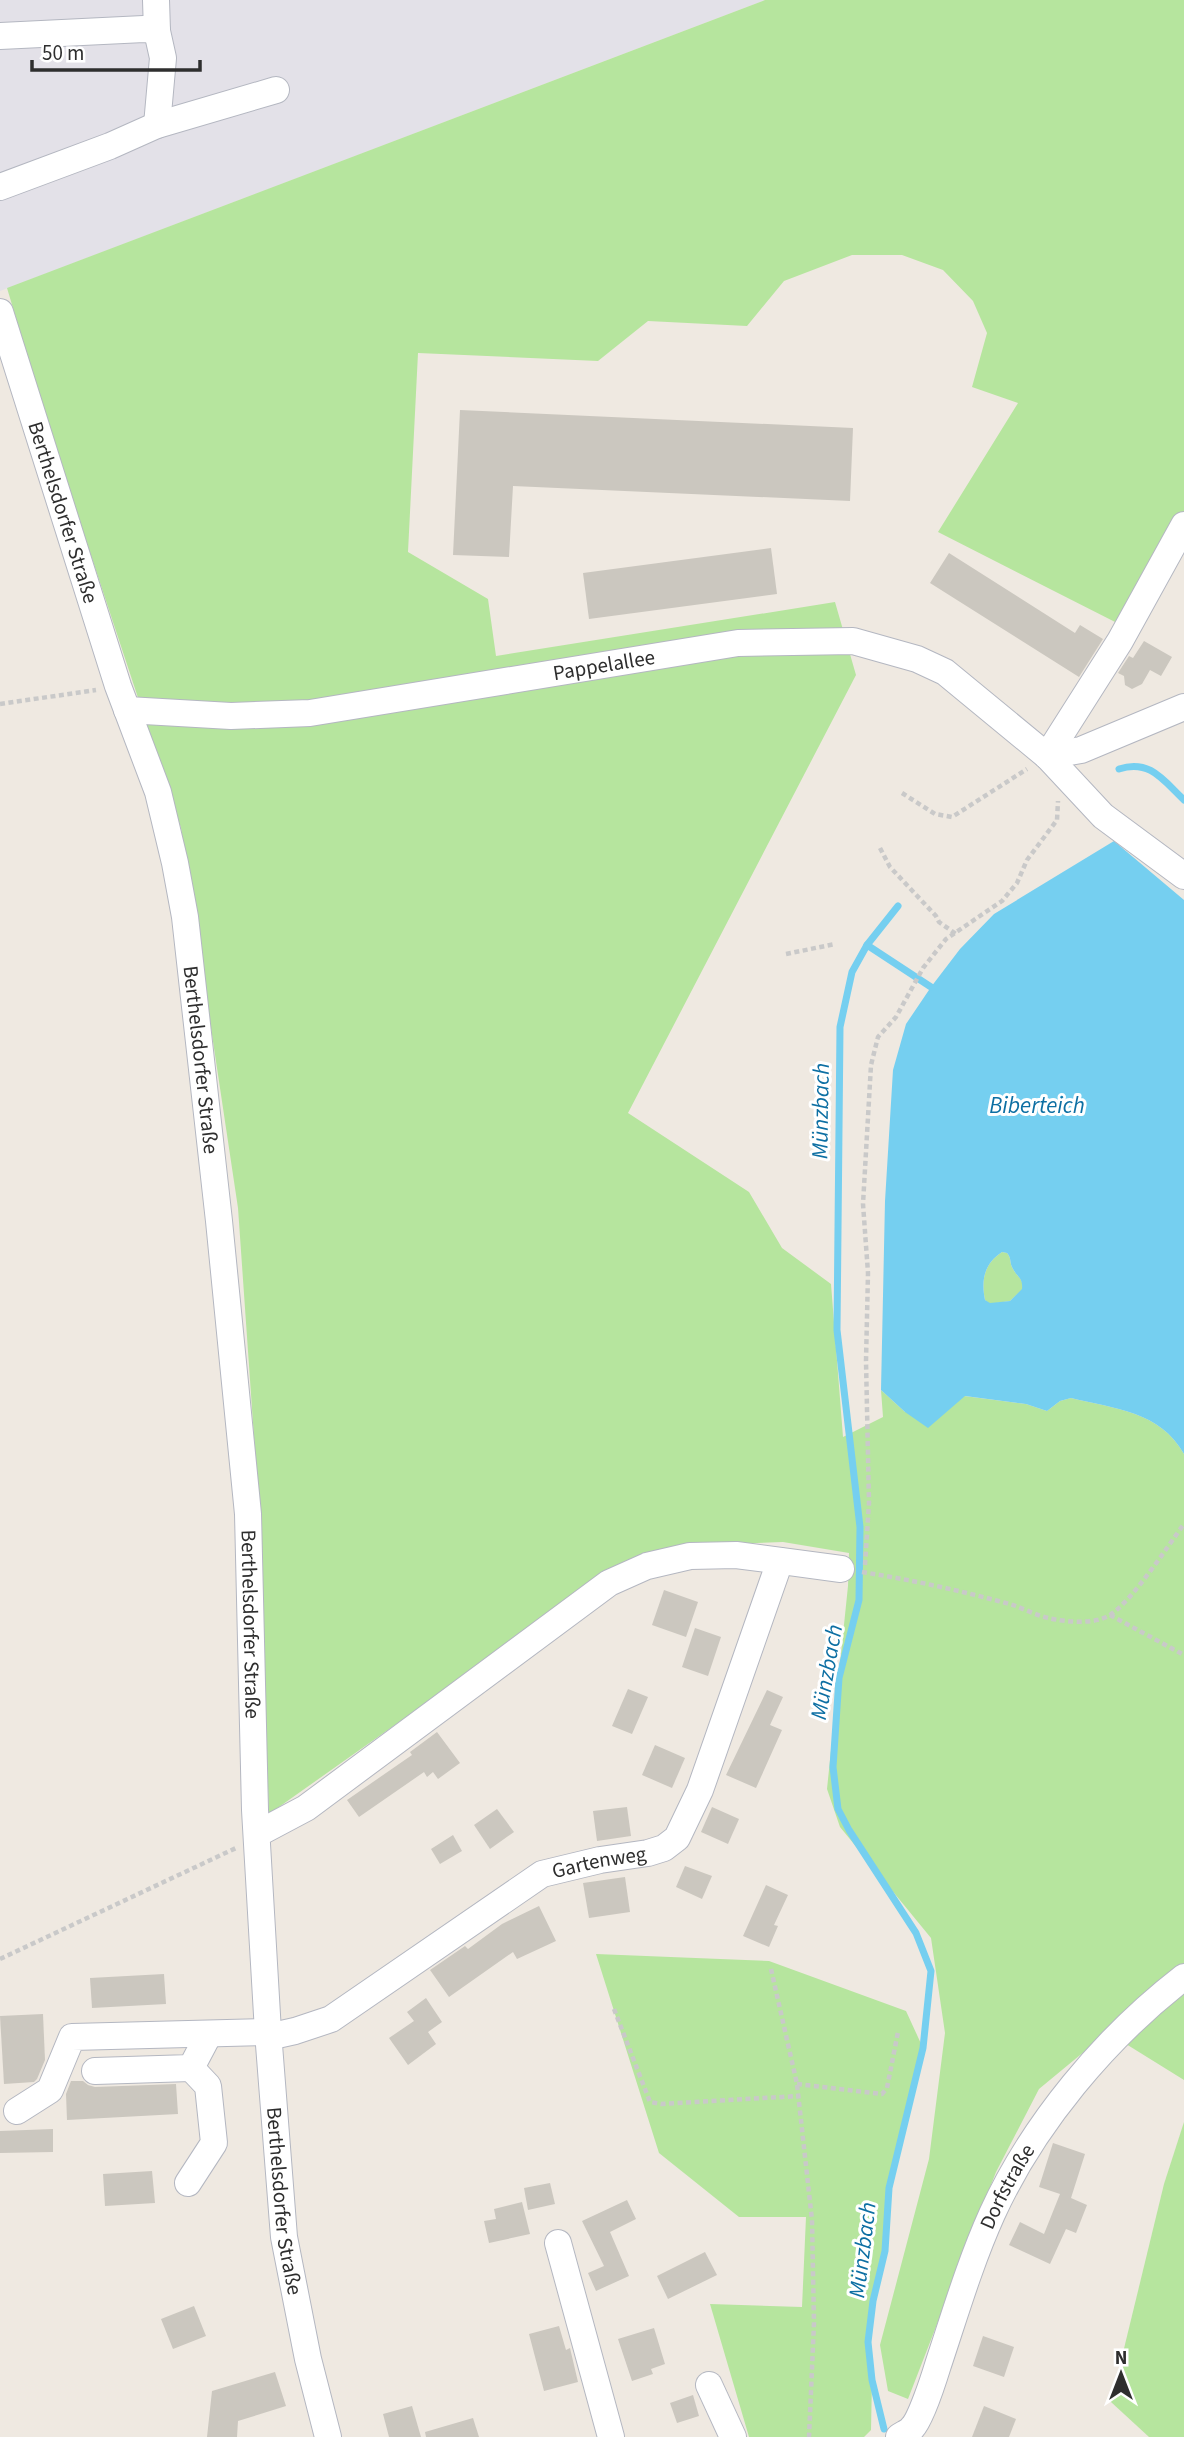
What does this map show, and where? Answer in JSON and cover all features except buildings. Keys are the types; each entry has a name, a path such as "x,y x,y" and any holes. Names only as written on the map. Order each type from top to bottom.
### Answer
{"street":[{"path":"156,0 157,31 163,58 157,125"},
{"path":"0,36 144,29 157,31"},
{"path":"0,187 110,146 157,125 276,90"},
{"name":"Berthelsdorfer Straße","path":"0,312 122,698 158,792 185,917 248,1514 257,1834 268,2034 284,2236 308,2358 328,2437"},
{"path":"1053,763 1184,525"},
{"name":"Pappelallee","path":"122,698 231,716 310,713 738,643 853,641 917,659 945,671 1053,763 1103,816 1184,876"},
{"path":"1053,763 1184,707"},
{"path":"257,1834 306,1808 609,1583 647,1566 690,1556 736,1555 841,1569"},
{"name":"Gartenweg","path":"18,2111 50,2090 72,2037 268,2034 295,2031 331,2019 542,1874 600,1860 648,1853 664,1848 677,1839 700,1790 780,1561"},
{"name":"Dorfstraße","path":"910,2434 931,2385 966,2281 992,2215 1022,2157 1054,2111 1106,2050 1153,2001 1184,1977"},
{"path":"191,2068 209,2034"},
{"path":"95,2070 191,2068 208,2086 214,2143 188,2183"},
{"path":"558,2243 611,2437"},
{"path":"709,2385 733,2437"}],"path":[{"path":"0,704 122,698"},
{"path":"902,793 935,814 952,817 1053,763 1057,820 1034,850 1017,883 1002,901 946,939 923,968 896,1017 878,1037 871,1065 863,1203 868,1273 866,1361 869,1503 865,1573 924,1583 1015,1606 1047,1618 1090,1622 1110,1615 1155,1564 1184,1524"},
{"path":"880,848 890,867 939,922 956,934"},
{"path":"786,954 835,944"},
{"path":"1110,1615 1184,1655"},
{"path":"0,1959 241,1846 257,1834"},
{"path":"771,1969 799,2096 813,2243 814,2323 809,2437"},
{"path":"614,2009 650,2102 661,2104 799,2096"},
{"path":"797,2084 882,2094 887,2088 898,2032"}],"shaded area":[{"path":"0,0 765,0 0,291"}],"green space":[{"path":"765,0 1184,0 1184,515 1121,625 938,532 1018,403 972,387 987,333 973,301 943,270 902,255 852,255 784,281 747,326 648,321 598,361 418,353 408,552 488,599 496,656 835,602 856,675 628,1113 749,1192 782,1248 831,1284 843,1437 883,1417 881,1390 905,1412 964,1396 1026,1404 1047,1411 1060,1401 1071,1398 1120,1409 1149,1420 1174,1440 1184,1454 1184,2080 1126,2044 1091,2046 1039,2089 996,2172 908,2399 888,2391 880,2345 929,2159 945,2033 931,1938 840,1827 827,1789 849,1553 783,1542 728,1544 607,1575 269,1814 257,1480 238,1208 181,828 49,428 7,288"},
{"path":"1002,1252 1009,1255 1023,1289 1010,1301 990,1304 985,1300 985,1273 991,1262"},
{"path":"596,1954 769,1961 906,2011 923,2048 889,2188 885,2251 873,2301 868,2342 872,2380 871,2430 864,2437 749,2437 710,2304 802,2307 806,2217 739,2217 659,2153"},
{"path":"1184,2122 1184,2437 1149,2437 1111,2402 1164,2184"}],"water":[{"name":"Biberteich","path":"1114,841 1184,900 1184,1454 1174,1440 1149,1420 1120,1409 1071,1398 1060,1401 1047,1411 1026,1404 965,1396 928,1428 881,1390 885,1201 893,1070 906,1024 960,949 994,914","holes":["1002,1252 1007,1253 1021,1280 1022,1289 1010,1301 990,1303 985,1300 985,1273 996,1257"]}],"waterway":[{"name":"Münzbach","path":"1119,769 1148,769 1184,800"},
{"name":"Münzbach","path":"884,2429 872,2380 868,2342 873,2301 885,2251 889,2188 923,2048 931,1971 916,1933 838,1809 833,1767 839,1678 859,1600 860,1527 837,1330 840,1027 852,972 867,945 898,906"},
{"path":"867,945 931,987"}]}
